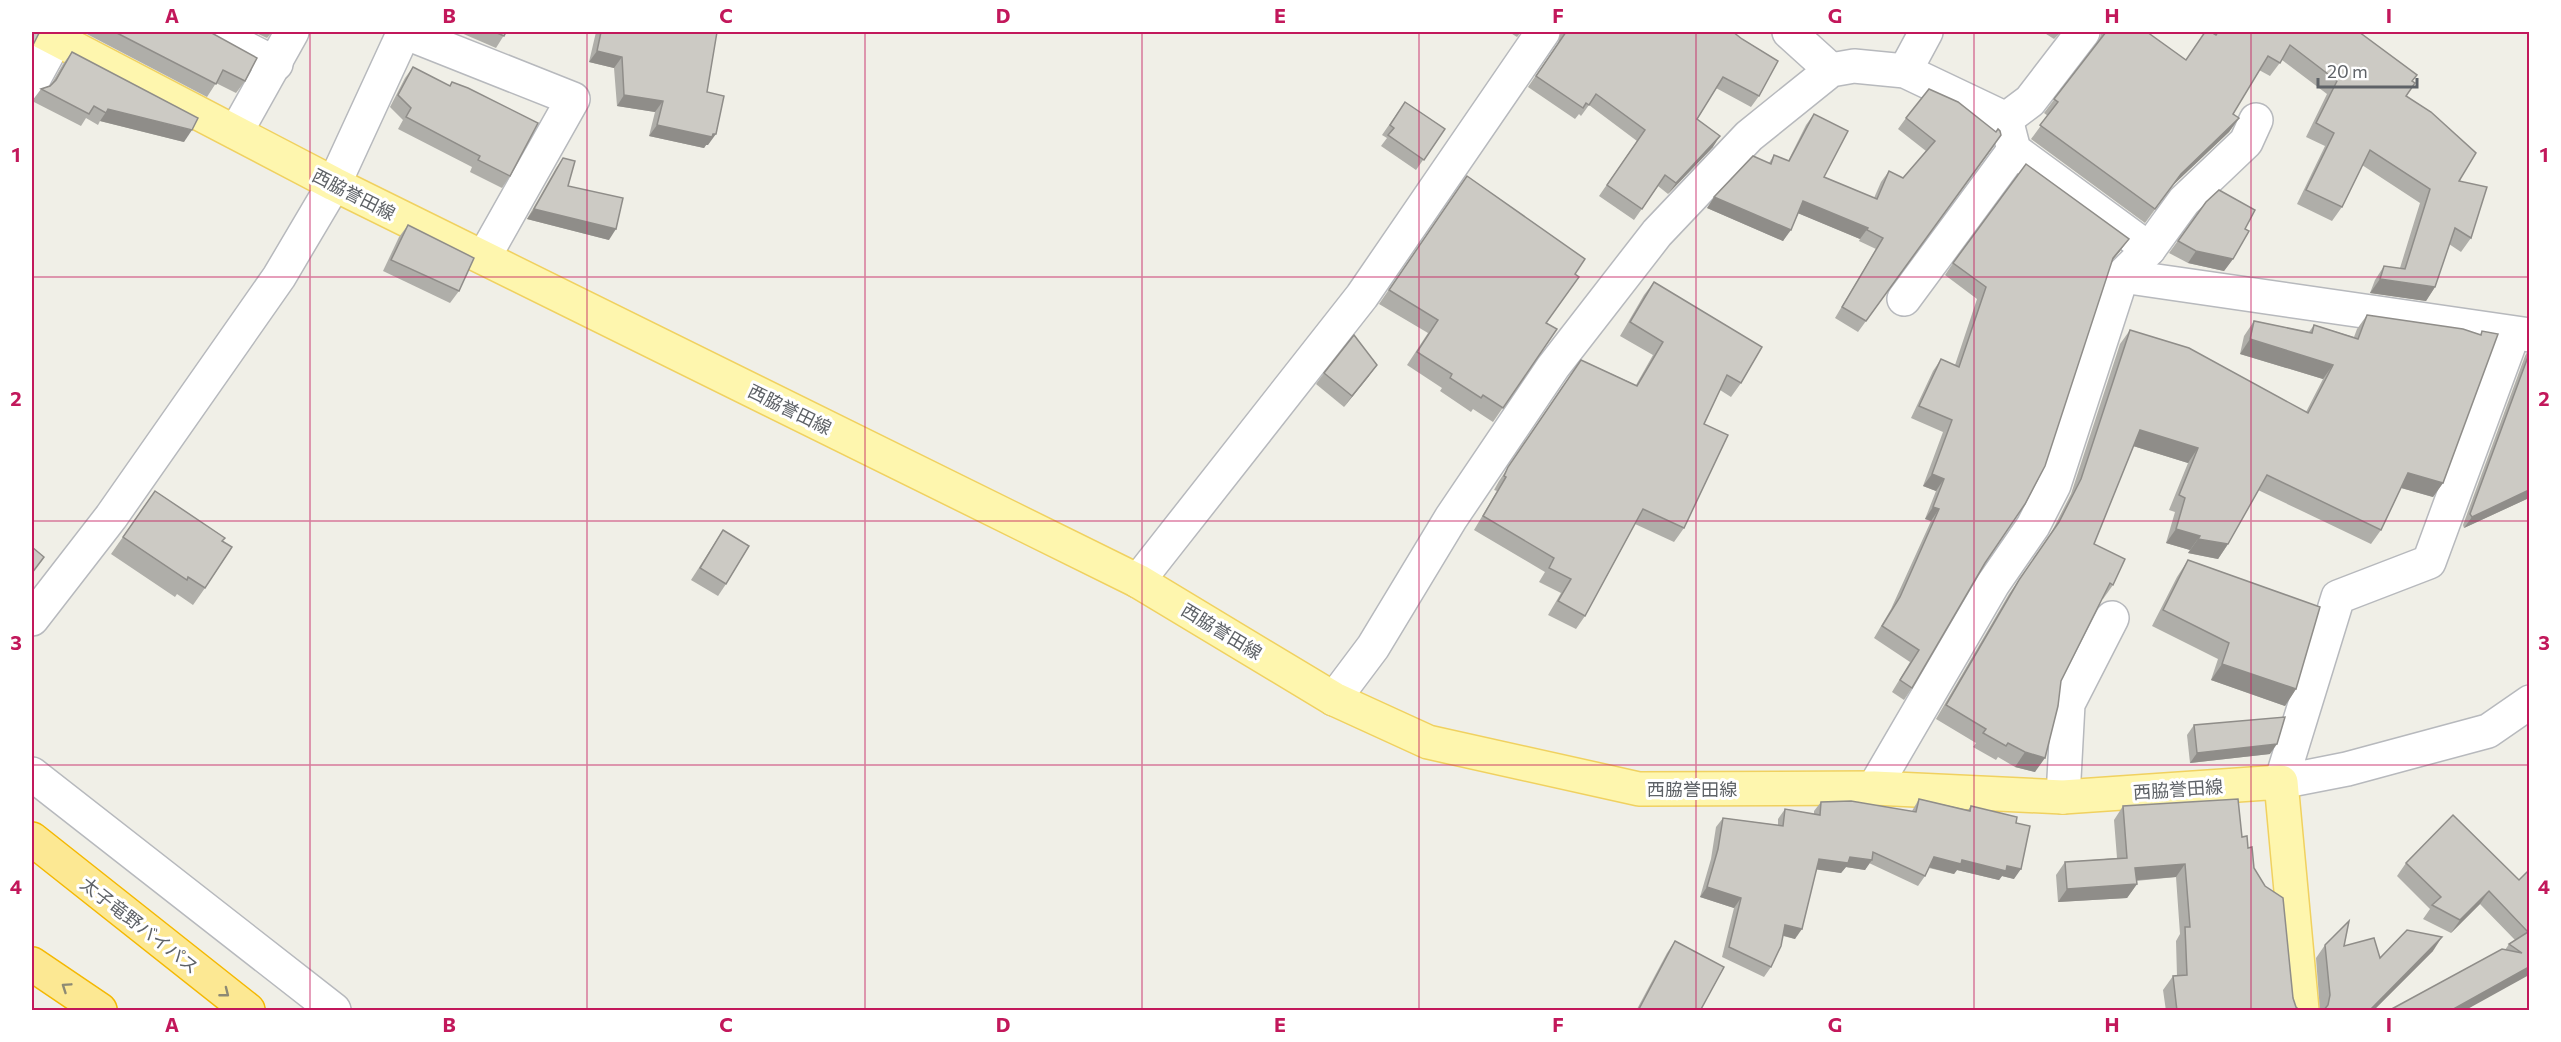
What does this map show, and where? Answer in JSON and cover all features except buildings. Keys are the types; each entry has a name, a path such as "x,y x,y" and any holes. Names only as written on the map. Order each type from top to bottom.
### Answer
{"highway":[{"name":"太子竜野バイパス","path":"32,839 248,1011"},
{"path":"32,964 100,1011"}],"main road":[{"name":"西脇誉田線","path":"50,35 334,184 1138,581 1334,699 1428,742 1639,789 1874,788 2063,798 2281,782"},
{"path":"2281,782 2302,1011"}],"street":[{"path":"214,32 276,64"},
{"path":"236,132 292,32"},
{"path":"32,620 111,517 272,286 334,184 404,32 573,99 484,257"},
{"path":"1138,581 1362,296 1543,32"},
{"path":"1789,32 1831,70"},
{"path":"1905,71 1926,32"},
{"path":"2006,119 2030,101 2083,32"},
{"path":"32,82 50,35"},
{"path":"1334,699 1373,647 1451,518 1553,367 1650,242 1749,136 1831,70 1854,66 1905,71 2006,119"},
{"path":"2006,119 2014,150 2149,249"},
{"path":"1874,788 1994,584 2033,526 2055,485 2122,276 2149,249 2184,201 2246,142 2256,120"},
{"path":"1904,299 2014,150"},
{"path":"2122,276 2521,334 2429,562 2338,597 2281,782 2347,770 2488,731 2529,702"},
{"path":"2063,798 2068,704 2112,618"},
{"path":"32,774 334,1011"}]}
